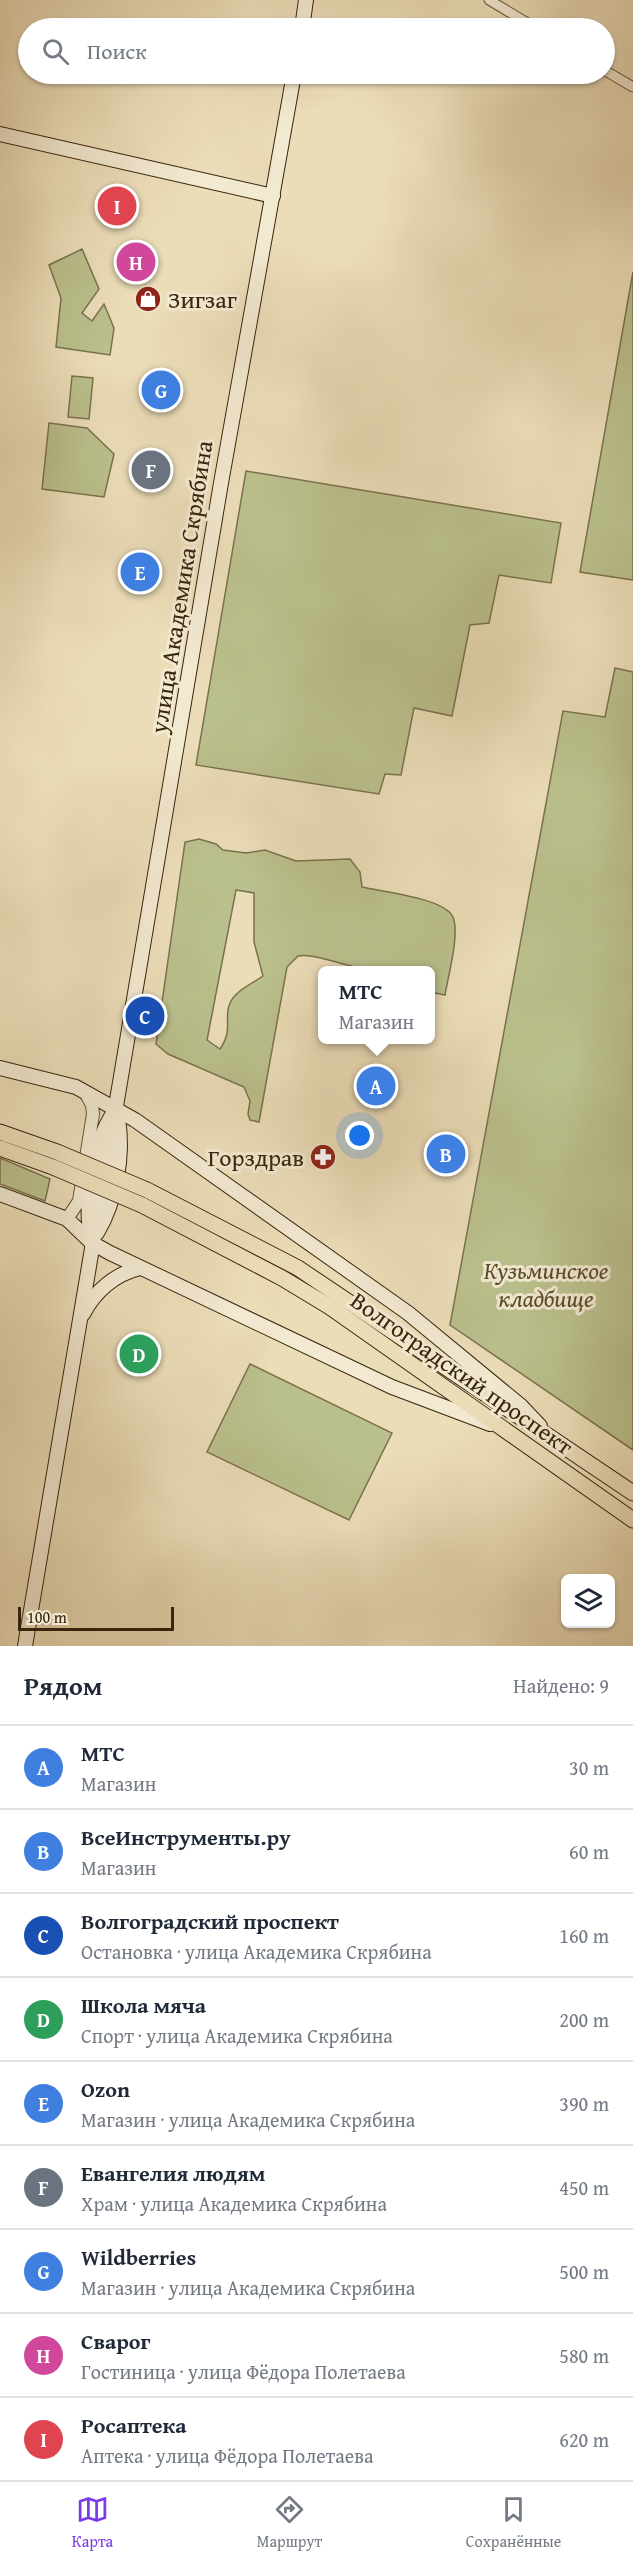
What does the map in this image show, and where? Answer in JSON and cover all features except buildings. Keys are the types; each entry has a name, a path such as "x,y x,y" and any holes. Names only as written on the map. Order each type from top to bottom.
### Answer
{"main road":[{"path":"303,18 306,0"},
{"name":"улица Академика Скрябина","path":"92,1243 108,1215 122,1142 116,1109 248,320 292,84"},
{"path":"0,134 273,196"},
{"path":"0,1068 76,1087 116,1109 245,1196 408,1313 521,1406 552,1439"},
{"name":"улица Академика Скрябина","path":"25,1646 92,1243 87,1208 100,1135 116,1109"},
{"name":"Волгоградский проспект","path":"0,1132 272,1272 330,1307 633,1520"},
{"name":"Волгоградский проспект","path":"0,1148 55,1160 147,1190 298,1268 633,1492"},
{"path":"0,1194 67,1219 92,1243 140,1268 392,1387 498,1427"},
{"path":"80,1319 88,1304 103,1287 120,1275 140,1268"}],"street":[{"path":"489,0 519,18"},
{"path":"615,76 633,87"},
{"path":"67,1219 80,1201 93,1114 85,1092"}],"green space":[{"path":"82,249 99,289 82,313 92,321 104,304 114,328 110,355 56,347 61,298 49,265"},
{"path":"633,272 633,580 580,572"},
{"path":"72,376 93,378 89,419 68,417"},
{"path":"49,423 87,428 114,454 104,497 42,489"},
{"path":"246,471 561,523 551,583 499,575 489,623 470,625 452,716 414,708 401,775 385,774 379,794 196,765"},
{"name":"Кузьминское кладбище","path":"615,668 633,672 633,1450 450,1325 563,711 605,717"},
{"path":"199,839 216,844 223,850 246,853 265,850 296,861 350,859 360,872 362,887 426,900 447,910 453,917 455,934 453,955 445,995 435,993 435,966 353,966 323,958 298,956 287,967 259,1122 250,1120 248,1114 250,1101 244,1087 168,1054 156,1044 185,842","holes":["236,890 254,893 254,942 263,976 240,991 230,1003 226,1035 220,1049 207,1040"]},
{"path":"0,1158 50,1179 45,1201 0,1184"},
{"path":"250,1364 392,1433 349,1520 207,1452"}],"place":[{"name":"Росаптека","path":"117,206"},
{"name":"Сварог","path":"136,262"},
{"name":"Зигзаг","path":"148,299"},
{"name":"Wildberries","path":"161,390"},
{"name":"Евангелия людям","path":"151,470"},
{"name":"Ozon","path":"140,572"},
{"name":"Волгоградский проспект","path":"145,1016"},
{"name":"МТС","path":"376,1086"},
{"name":"ВсеИнструменты.ру","path":"446,1154"},
{"name":"Горздрав","path":"323,1157"},
{"name":"Школа мяча","path":"139,1354"}]}
